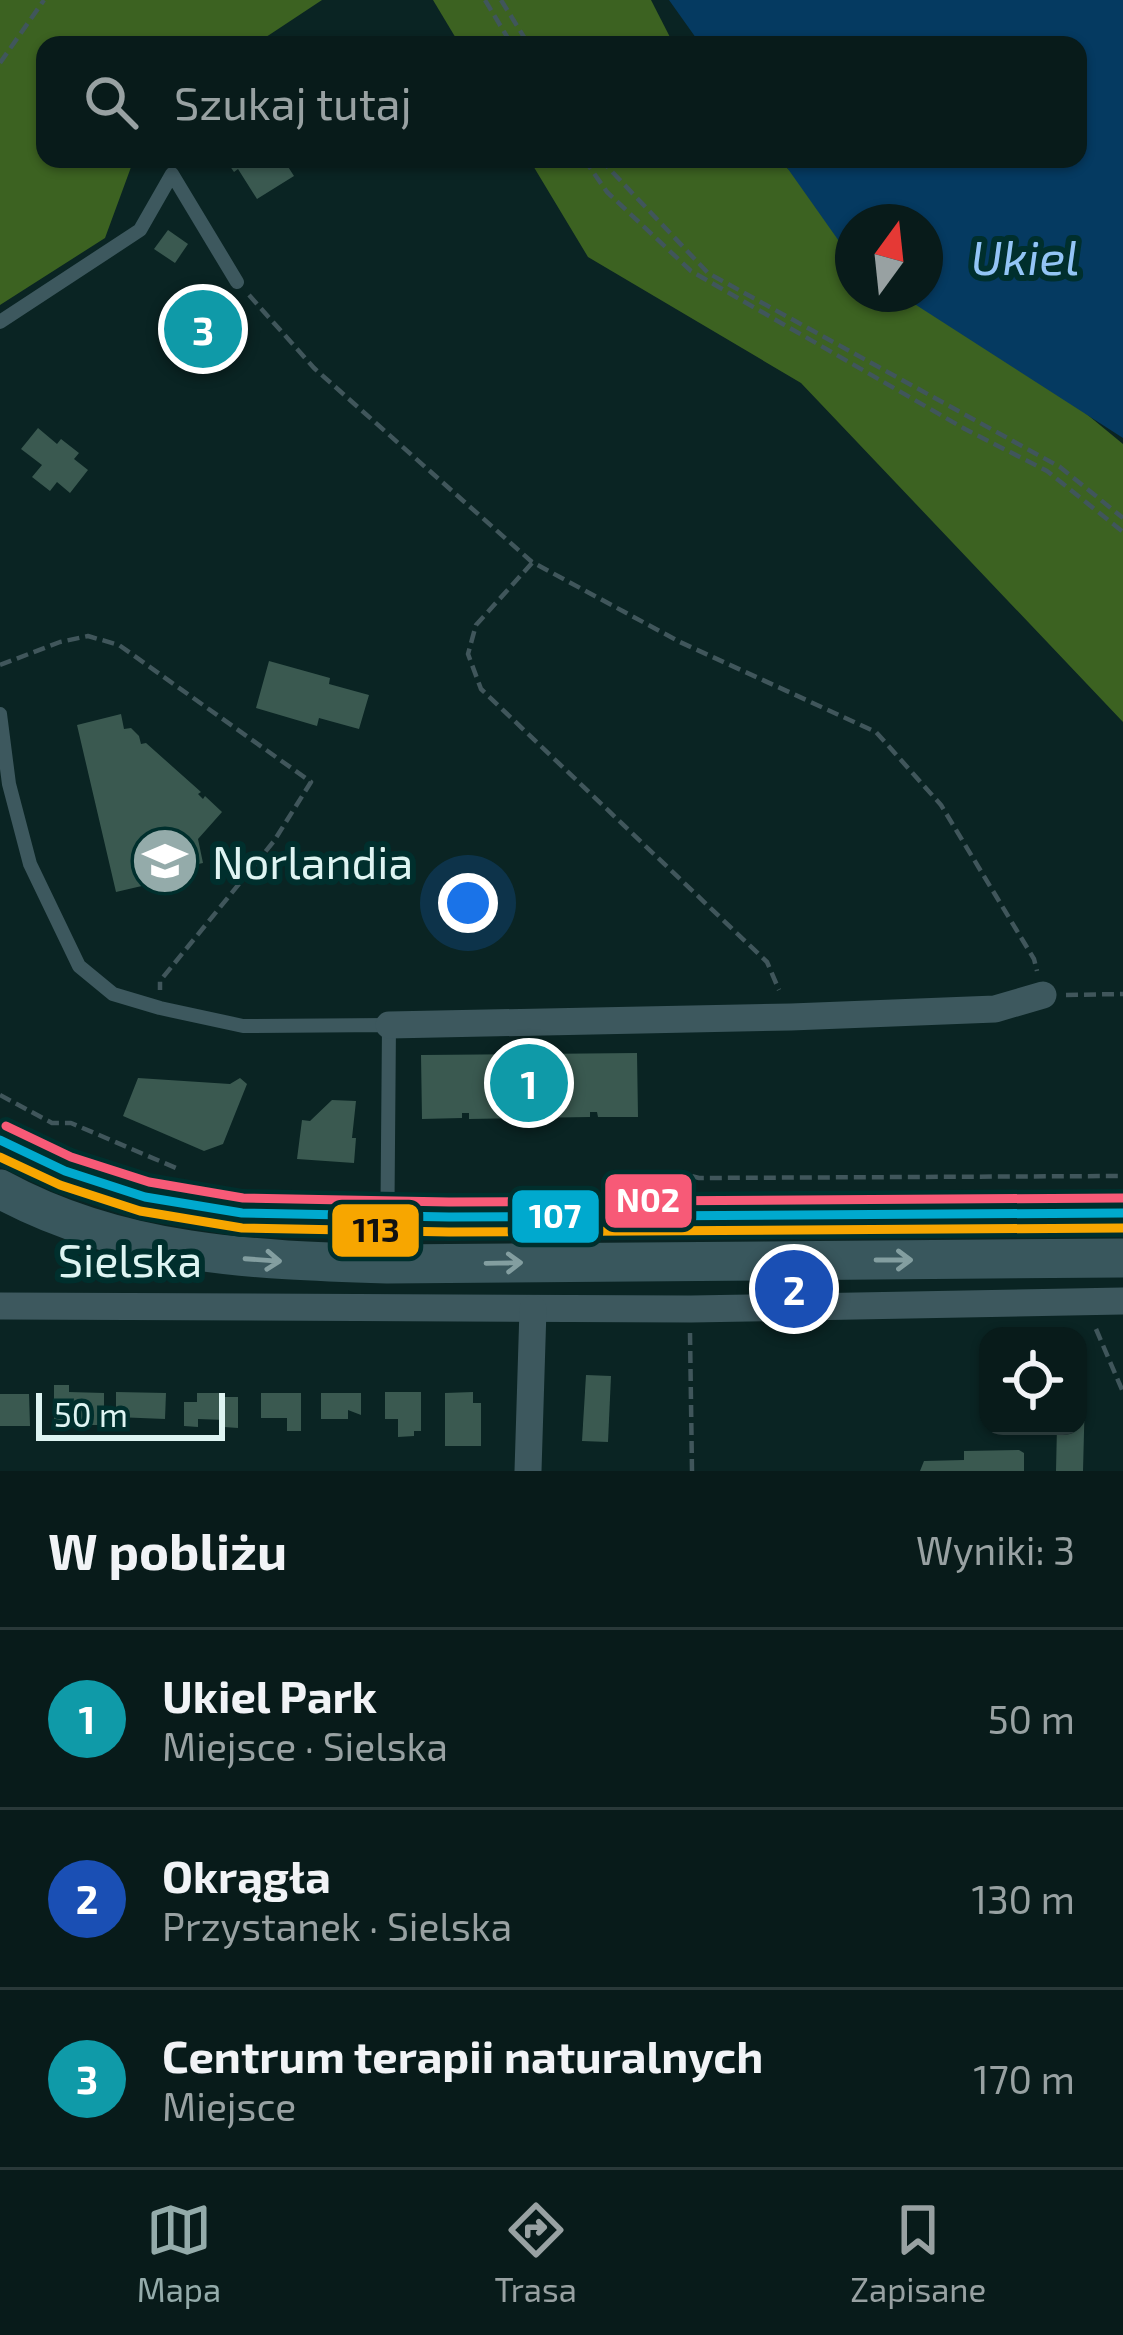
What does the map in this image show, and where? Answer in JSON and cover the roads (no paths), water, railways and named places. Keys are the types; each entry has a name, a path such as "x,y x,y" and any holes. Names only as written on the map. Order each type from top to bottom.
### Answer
{"main road":[{"name":"Sielska","path":"0,1140 65,1171 145,1197 242,1213 389,1217 1123,1213"},
{"name":"Sielska","path":"0,1189 74,1222 148,1244 269,1261 1123,1258"}],"street":[{"path":"389,1025 995,1009 1043,995"},
{"name":"Sielska","path":"0,1306 691,1309 1123,1301"},
{"path":"528,1471 532,1309"}],"lane":[{"path":"0,322 140,230 172,174 238,282"},
{"path":"0,714 10,784 30,864 79,967 113,994 243,1026 389,1025 387,1264"}],"water":[{"name":"Ukiel","path":"669,0 1123,0 1123,438 927,312 943,312 943,204 835,204 835,236 787,168 1087,168 1087,36 695,36"}],"place":[{"name":"Centrum terapii naturalnych","path":"203,329"},
{"name":"Norlandia","path":"165,861"},
{"name":"Ukiel Park","path":"529,1083"},
{"name":"Okrągła","path":"794,1289"}]}
